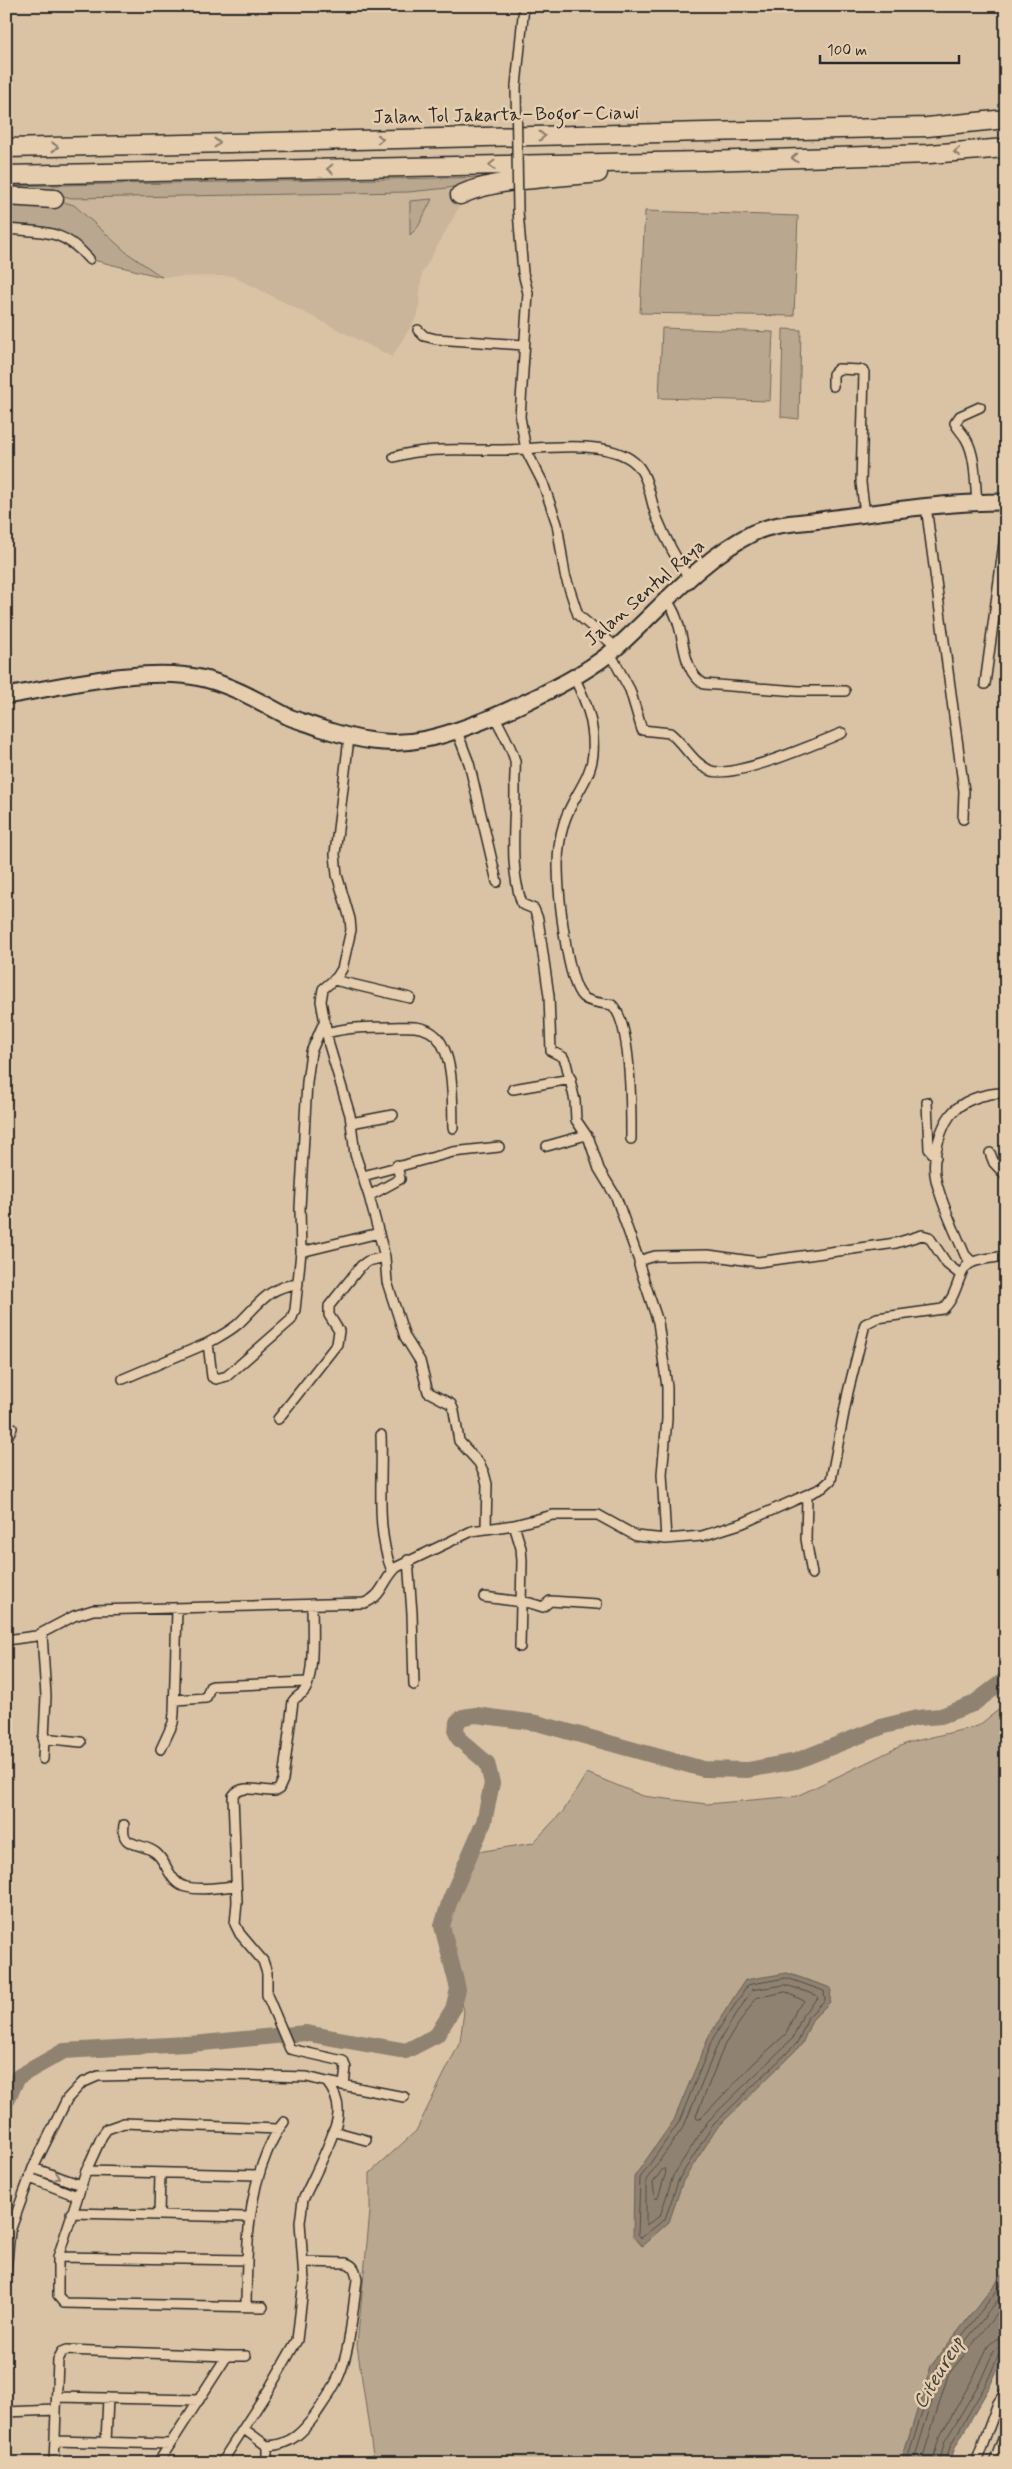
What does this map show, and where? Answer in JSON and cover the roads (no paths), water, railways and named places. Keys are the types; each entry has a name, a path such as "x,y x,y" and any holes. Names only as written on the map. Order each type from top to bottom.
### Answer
{"highway":[{"name":"Jalan Tol Jakarta–Bogor–Ciawi","path":"6,148 927,127 1006,119"},
{"path":"6,175 705,161 929,154 1006,148"},
{"path":"460,195 474,189 496,185 705,161"},
{"path":"6,196 40,197 54,200"}],"main road":[{"name":"Jalan Sentul Raya","path":"6,696 139,675 204,678 242,691 293,718 350,738 374,743 400,744 430,738 494,716 574,678 613,650 689,578 719,554 753,533 804,521 926,506 1006,502"}],"street":[{"path":"524,6 516,86 518,211 523,273 528,293 520,417 526,450 543,483 556,524 565,575 578,615 613,650 630,690 642,730 670,733 698,763 709,770 728,772 780,757 842,733"},
{"path":"6,229 49,233 65,238 89,259"},
{"path":"418,330 424,336 436,339 524,346"},
{"path":"833,386 833,374 838,369 861,370 864,372 862,483 865,514"},
{"path":"977,502 969,447 966,438 959,432 955,423 960,416 980,407"},
{"path":"394,457 423,450 526,450 547,447 578,447 622,454 636,463 643,475 657,517 675,559 689,578"},
{"path":"926,506 964,795 963,819"},
{"path":"985,684 1006,528"},
{"path":"666,600 676,616 689,664 697,680 704,684 798,692 845,691"},
{"path":"574,678 591,715 593,755 588,775 566,816 560,836 559,891 567,950 579,992 588,1000 612,1004 618,1013 628,1056 632,1092 631,1139"},
{"path":"494,716 511,748 515,764 515,818 512,850 514,876 522,904 534,909 538,919 549,996 551,1051 563,1058 571,1079 576,1120 586,1135 599,1169 616,1197 658,1322 667,1387 667,1418 662,1474 666,1539"},
{"path":"456,729 469,763 497,882"},
{"path":"350,738 335,854 338,884 350,919 351,930 342,969 334,980 325,987 321,995 324,1022 351,1123 353,1146 369,1196 385,1257 387,1282 401,1328 420,1361 428,1392 451,1404 459,1441 484,1473 487,1484 486,1527"},
{"path":"334,980 410,998"},
{"path":"208,1344 212,1377 216,1379 227,1376 291,1320 295,1310 300,1252 300,1208 307,1082 311,1052 324,1022"},
{"path":"327,1033 366,1027 414,1027 430,1032 442,1044 447,1055 451,1077 453,1128"},
{"path":"513,1089 571,1079"},
{"path":"972,1262 966,1255 936,1179 936,1158 940,1134 956,1109 979,1097 996,1092 1006,1092"},
{"path":"927,1102 929,1149 936,1158"},
{"path":"351,1123 393,1115"},
{"path":"547,1146 586,1135"},
{"path":"363,1176 397,1165 453,1152 498,1147"},
{"path":"990,1153 994,1163 1006,1176"},
{"path":"369,1196 400,1179 397,1165"},
{"path":"300,1252 379,1233"},
{"path":"639,1261 655,1256 708,1255 758,1262 780,1260 813,1253 896,1243 922,1235 929,1237 942,1259 961,1275"},
{"path":"6,1640 30,1638 42,1634 74,1616 93,1610 370,1601 378,1596 392,1571 408,1560 472,1531 486,1527 514,1525 553,1515 590,1514 605,1518 636,1536 666,1539 714,1534 807,1496 822,1488 830,1480 834,1471 848,1392 865,1324 877,1318 943,1309 958,1288 964,1268 972,1262 1006,1256"},
{"path":"278,1419 337,1344 339,1331 329,1315 329,1306 361,1266 385,1257"},
{"path":"124,1379 208,1344 237,1325 254,1306 279,1287 298,1284"},
{"path":"6,1440 12,1428"},
{"path":"381,1435 384,1546 392,1571"},
{"path":"807,1496 806,1539 812,1574"},
{"path":"514,1525 521,1548 520,1647"},
{"path":"408,1560 414,1685"},
{"path":"484,1598 520,1601 544,1607 550,1601 597,1604"},
{"path":"312,1604 312,1640 307,1682 305,1690 293,1701 283,1780 279,1789 268,1792 245,1789 236,1792 233,1796 236,1886 235,1924 240,1934 263,1960 267,1973 267,1995 290,2049 343,2061 346,2068 344,2085"},
{"path":"161,1749 173,1723 178,1608"},
{"path":"42,1634 46,1696 43,1759"},
{"path":"175,1700 206,1698 213,1686 307,1682"},
{"path":"43,1738 81,1742"},
{"path":"124,1824 125,1839 128,1842 143,1844 157,1854 164,1862 170,1876 178,1884 195,1888 236,1886"},
{"path":"6,2271 10,2230 33,2168 67,2099 82,2083 90,2079 98,2076 192,2074 307,2077 404,2097"},
{"path":"222,2463 244,2430 297,2340 304,2262 301,2210 337,2121 338,2104 327,2082"},
{"path":"246,2306 248,2217 257,2175 280,2125 124,2123 107,2129 86,2171 58,2257 58,2296 64,2302 263,2307"},
{"path":"333,2131 366,2140"},
{"path":"33,2168 81,2185"},
{"path":"86,2171 257,2175"},
{"path":"159,2215 160,2173"},
{"path":"30,2178 77,2196"},
{"path":"71,2213 248,2217"},
{"path":"58,2257 247,2260"},
{"path":"244,2430 267,2446 288,2442 305,2430 331,2391 343,2364 357,2280 355,2270 350,2264 346,2263 304,2262"},
{"path":"54,2463 58,2360 62,2352 67,2350 246,2356"},
{"path":"158,2463 227,2356"},
{"path":"976,2463 998,2403 1006,2392"},
{"path":"57,2397 199,2400"},
{"path":"106,2442 108,2398"},
{"path":"6,2412 56,2410"},
{"path":"994,2463 1006,2431"},
{"path":"55,2441 170,2444"},
{"path":"267,2446 267,2463"}],"water":[{"path":"787,1973 831,1988 830,2002 812,2020 802,2044 717,2128 683,2181 669,2222 642,2246 633,2236 634,2177 674,2120 709,2036 745,1980"},
{"name":"Citeureup","path":"1006,2270 1006,2351 990,2386 955,2447 950,2463 901,2463 931,2366"}],"waterway":[{"path":"6,2102 18,2077 64,2051 203,2043 305,2033 406,2051 437,2035 453,2009 458,1989 442,1926 450,1900 484,1822 492,1783 487,1763 459,1739 456,1732 457,1722 463,1717 476,1715 537,1723 703,1769 748,1770 796,1761 884,1726 917,1718 941,1716 973,1704 1006,1679"}]}
